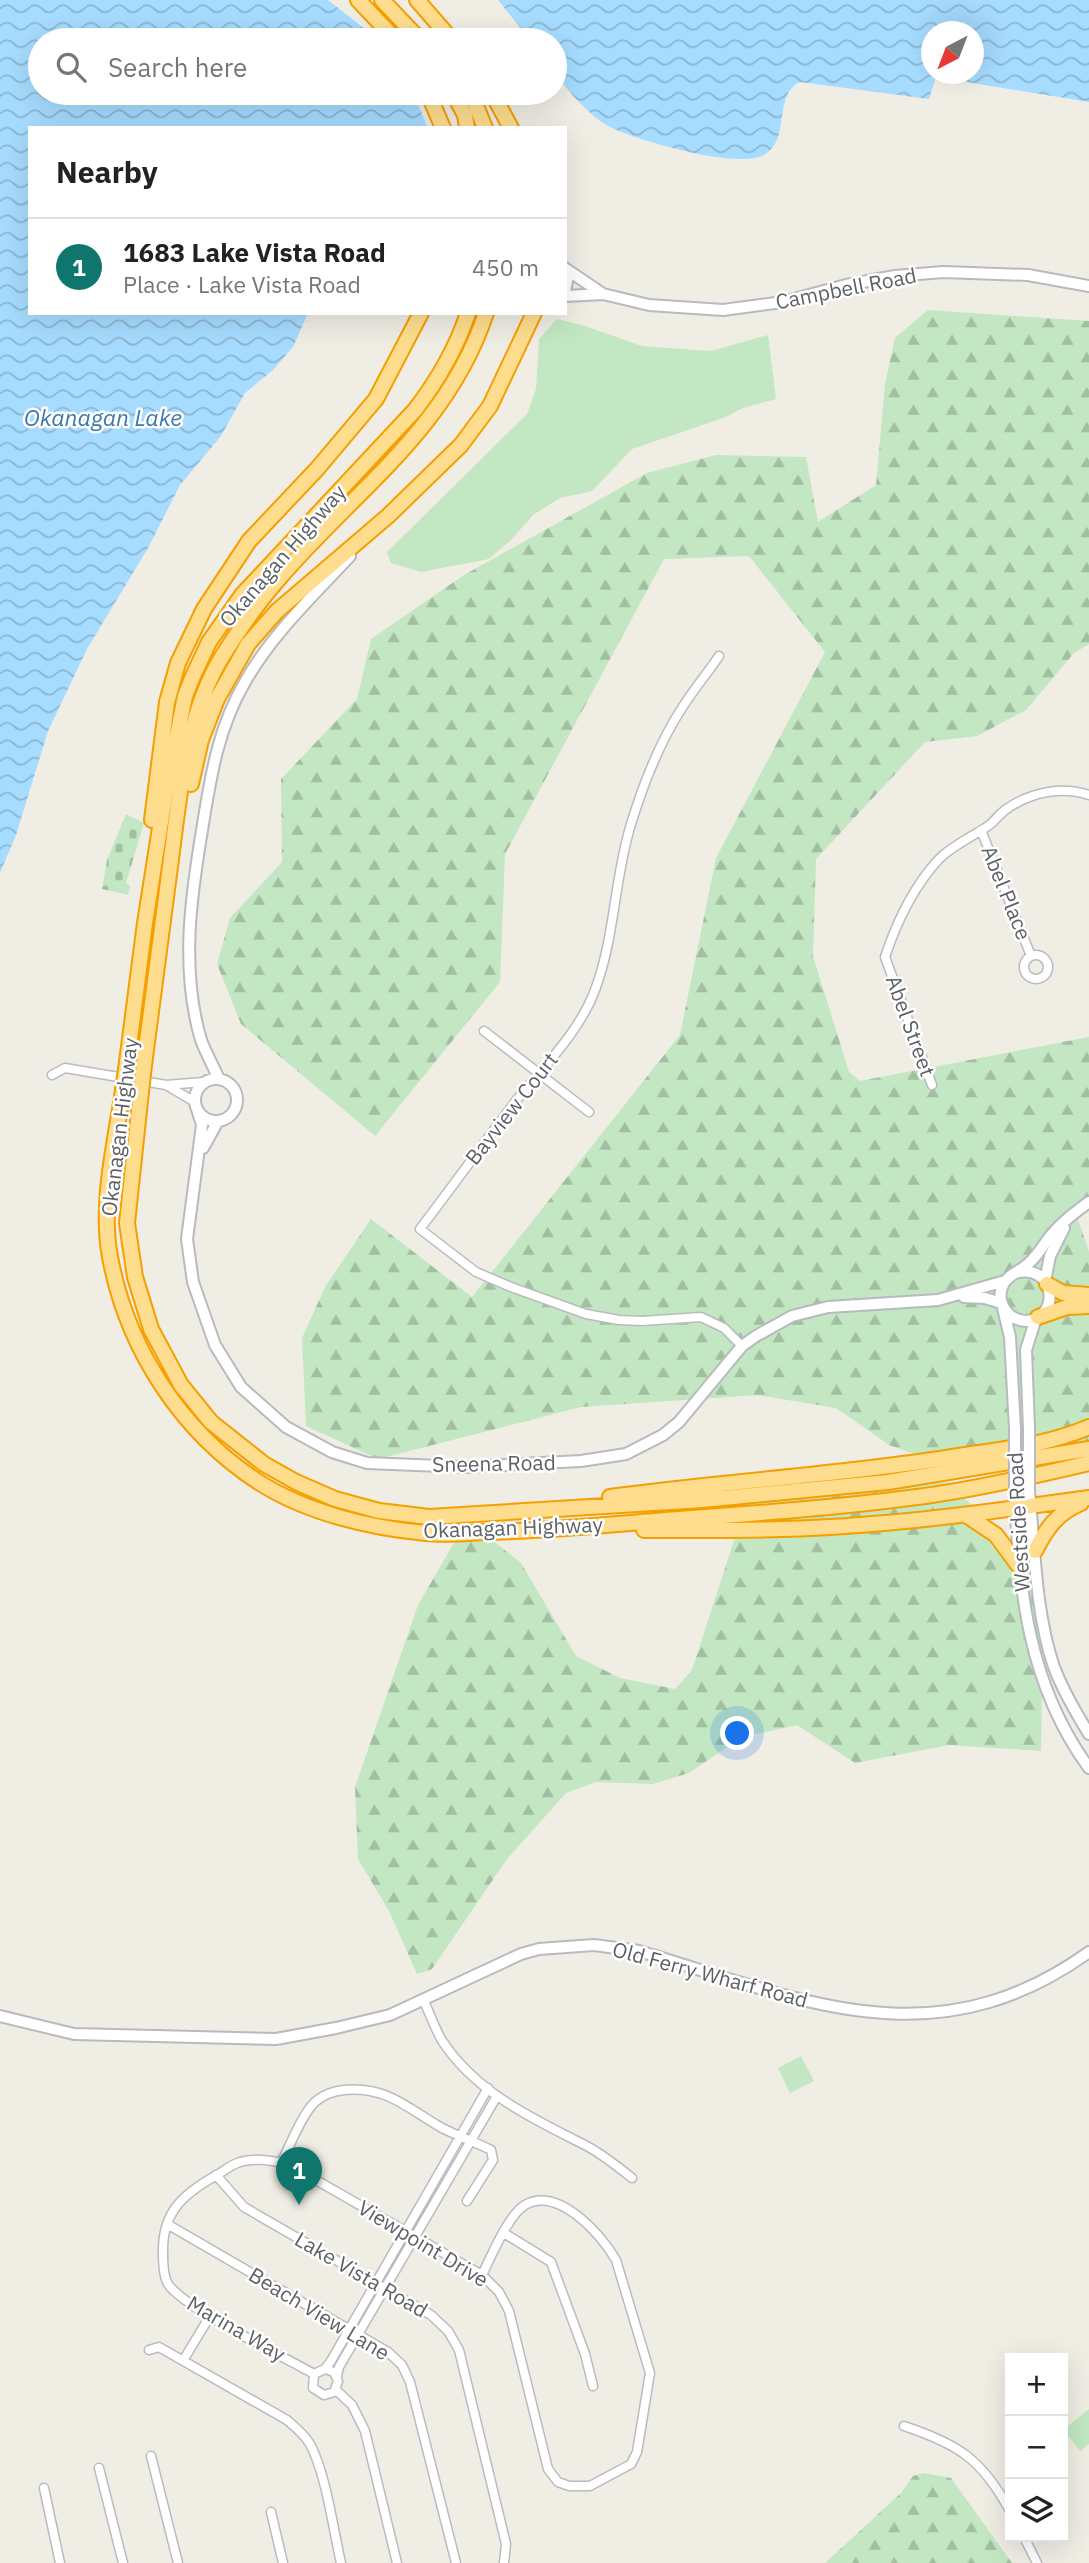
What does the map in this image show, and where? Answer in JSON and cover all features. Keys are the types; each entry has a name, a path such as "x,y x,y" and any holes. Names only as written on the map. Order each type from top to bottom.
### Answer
{"highway":[{"path":"358,0 385,28"},
{"path":"382,0 408,28"},
{"path":"407,0 431,28"},
{"path":"417,0 442,28"},
{"path":"433,105 442,126"},
{"path":"459,105 467,126"},
{"path":"476,105 484,126"},
{"path":"499,105 510,126"},
{"path":"409,335 411,315"},
{"path":"145,923 157,772 167,702 178,663 218,586 249,541 317,469 376,399 420,315"},
{"name":"Okanagan Highway","path":"467,315 449,359 415,410 242,595 209,642 193,676 182,709 145,923 108,1199 110,1256 129,1325 151,1370 189,1422 215,1450 262,1484 314,1509 379,1527 429,1533 509,1532 919,1497 1089,1463"},
{"name":"Okanagan Highway","path":"485,315 466,364 437,410 276,582 221,659 199,706 186,758 161,929 127,1223 135,1277 151,1329 166,1360 181,1385 211,1422 264,1464 335,1499 379,1511 429,1517 702,1500 888,1482 1089,1449"},
{"path":"161,929 201,740 232,669 248,643 277,611 388,516 480,423 533,315"},
{"path":"1046,1283 1063,1293 1089,1295"},
{"path":"1037,1317 1067,1307 1089,1306"},
{"path":"507,1512 672,1489 919,1463 1036,1444 1089,1427"},
{"path":"509,1532 774,1530 966,1515 1089,1499"},
{"path":"1035,1551 1059,1515 1089,1499"},
{"path":"966,1515 996,1535 1018,1565"}],"street":[{"name":"Campbell Road","path":"567,270 603,294"},
{"name":"Campbell Road","path":"567,296 603,294 649,305 723,310 783,302 846,285 895,276 943,272 1028,275 1089,286"},
{"path":"219,1079 201,1040 189,944 189,913 214,758 226,720 245,682 266,650 388,516"},
{"name":"Bayview Court","path":"719,656 681,709 663,743 641,796 630,830 608,949 595,992 573,1031 516,1101 420,1229 476,1272 511,1287 586,1314 619,1320 701,1317 724,1328 742,1346"},
{"name":"Abel Street","path":"932,1085 885,957 900,916 919,884 940,859 1008,808 1034,796 1057,790 1075,790 1089,794"},
{"name":"Abel Place","path":"981,830 1031,956"},
{"path":"484,1031 589,1112"},
{"path":"52,1075 65,1068 166,1085 219,1079 227,1082 237,1096 237,1105 233,1113 218,1121 203,1116 196,1106 166,1085"},
{"path":"196,1106 196,1095 204,1082"},
{"name":"Sneena Road","path":"196,1106 202,1125 187,1239 193,1282 215,1345 241,1387 286,1427 332,1452 367,1463 466,1467 581,1461 626,1454 663,1435 679,1422 742,1346 768,1328 810,1310 925,1302 954,1297 1005,1281"},
{"name":"Sneena Road","path":"197,1160 218,1121"},
{"path":"1068,1219 1050,1256 1046,1283 1050,1300 1048,1307 1037,1317 1020,1320 1006,1312 1002,1305 1000,1292 1005,1281 1028,1264 1050,1236 1068,1219 1089,1202"},
{"path":"1015,1273 1031,1272 1046,1283"},
{"name":"Sneena Road","path":"954,1297 985,1298 1002,1305"},
{"name":"Westside Road","path":"1002,1305 1010,1337 1018,1565 1029,1635 1040,1673 1058,1716 1089,1768"},
{"name":"Westside Road","path":"1037,1317 1026,1350 1029,1491 1038,1592 1049,1650 1066,1695 1089,1734"},
{"name":"Old Ferry Wharf Road","path":"0,2016 74,2034 276,2039 390,2015 522,1954 558,1945 594,1945 639,1951 830,2007 883,2014 925,2013 966,2008 1026,1989 1048,1979 1089,1952"},
{"path":"423,1999 441,2038 460,2062 497,2096 512,2108 585,2145 632,2178"},
{"path":"336,2390 330,2394 319,2394 312,2383 314,2374 325,2369 349,2330 488,2088"},
{"path":"281,2163 313,2104 323,2096 357,2089 377,2091 445,2130 491,2150 494,2160 467,2201"},
{"path":"336,2390 339,2367 497,2096"},
{"name":"Viewpoint Drive","path":"216,2175 240,2162 264,2159 288,2164 482,2275 499,2292 509,2311 548,2469 558,2482 569,2486 590,2486 631,2465 637,2452 650,2373 616,2260 608,2247 565,2206 541,2200 525,2206 515,2215 504,2234"},
{"name":"Marina Way","path":"216,2175 188,2193 172,2210 163,2235 163,2263 167,2283 179,2295 210,2316 314,2374"},
{"name":"Lake Vista Road","path":"216,2175 244,2207 431,2315 448,2331 458,2350 506,2544 504,2563"},
{"name":"Beach View Lane","path":"167,2224 388,2352 402,2365 410,2382 456,2563"},
{"path":"482,2275 504,2234 551,2262 585,2354 593,2386"},
{"path":"184,2359 210,2316"},
{"path":"149,2350 159,2347 184,2359 287,2420 300,2431 310,2444 319,2468 341,2563"},
{"path":"325,2369 337,2376"},
{"path":"336,2390 352,2405 365,2431 397,2563"},
{"path":"904,2426 940,2439 965,2454 996,2485 1005,2502"},
{"path":"151,2456 178,2563"},
{"path":"99,2468 123,2563"},
{"path":"44,2488 61,2563"},
{"path":"271,2512 283,2563"},
{"path":"1026,2542 1037,2563"}],"green space":[{"path":"928,310 1089,321 1089,644 1074,653 1026,710 977,736 925,742 816,859 813,956 849,1072 860,1081 1089,1037 1089,1210 1078,1219 1089,1252 1089,1455 942,1464 889,1445 836,1408 758,1395 581,1407 378,1459 306,1426 302,1338 325,1287 371,1219 472,1297 680,1035 716,858 825,652 749,556 664,559 505,854 500,982 375,1136 241,1024 217,964 230,918 282,862 281,779 357,699 371,639 464,575 647,473 716,455 806,457 818,522 876,485 885,384 895,338"},
{"path":"557,319 642,346 711,351 768,335 776,399 743,408 726,417 632,449 592,491 560,498 533,515 511,540 489,559 421,572 391,563 387,552 527,414 536,389 539,339"},
{"path":"126,814 144,823 126,883 130,886 128,895 102,889 107,860"},
{"path":"949,1482 1010,1545 1043,1613 1041,1751 949,1745 855,1763 797,1725 742,1737 689,1773 653,1784 596,1782 566,1793 507,1859 432,1969 417,1974 389,1911 358,1859 355,1787 418,1605 459,1534 482,1532 521,1563 576,1656 620,1678 675,1689 692,1670 750,1491"},
{"path":"801,2056 814,2081 790,2093 778,2068"},
{"path":"1089,2409 1089,2444 1080,2451 1068,2436 1068,2426"},
{"path":"924,2473 951,2478 1012,2563 825,2563 901,2493 913,2476"}],"water":[{"name":"Okanagan Lake","path":"0,0 328,0 364,28 28,28 28,105 418,105 427,126 28,126 28,315 307,315 293,347 273,370 245,393 221,436 180,485 148,548 87,649 48,731 16,835 0,873"},
{"path":"498,0 1089,0 1089,102 979,84 984,84 984,21 921,21 921,84 934,84 929,99 800,82 786,97 777,139 772,148 764,155 751,159 710,156 640,139 608,126 594,116 567,88 567,28 520,28"}],"place":[{"name":"1683 Lake Vista Road","path":"299,2205"}]}
